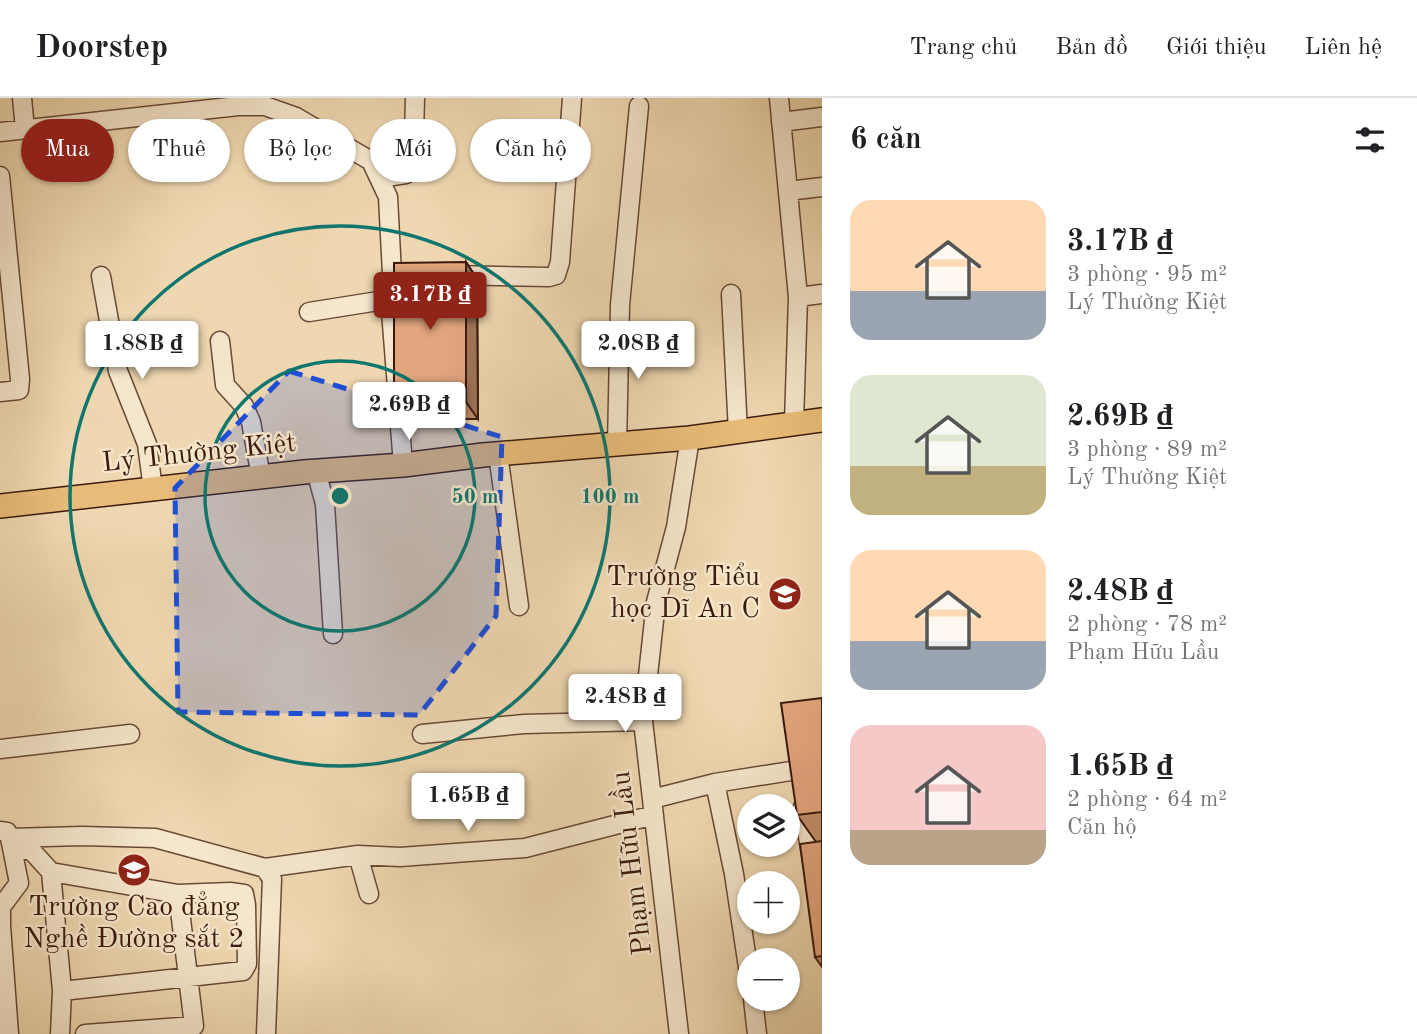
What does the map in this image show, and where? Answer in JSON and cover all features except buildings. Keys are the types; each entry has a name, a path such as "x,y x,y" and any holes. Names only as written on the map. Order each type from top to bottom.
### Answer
{"main road":[{"name":"Lý Thường Kiệt","path":"0,506 316,471 690,438 822,421"}],"street":[{"path":"22,98 25,119"},
{"path":"415,98 415,119"},
{"path":"433,275 556,275 560,262 572,98"},
{"path":"779,98 798,297 794,423"},
{"path":"114,119 238,106 265,106 296,117 370,160"},
{"path":"617,445 620,304 639,106"},
{"path":"781,122 822,117"},
{"path":"0,132 21,130"},
{"path":"0,176 20,379 19,390 0,392"},
{"path":"381,182 388,197 399,274 391,299 403,465"},
{"path":"788,191 822,187"},
{"path":"101,276 118,371 147,444 153,489"},
{"path":"731,294 737,432"},
{"path":"798,297 822,294"},
{"path":"309,312 391,299"},
{"path":"220,341 225,385 244,406 251,422 261,477"},
{"name":"Phạm Hữu Lầu","path":"679,1034 643,721 656,602 676,527 690,438"},
{"path":"498,454 519,606"},
{"path":"316,471 325,504 333,634"},
{"path":"422,734 524,724 643,721"},
{"path":"0,749 130,734"},
{"path":"8,839 82,835 155,838 272,867 358,855 400,857 524,848 653,807 715,783 796,764 815,881"},
{"path":"715,783 734,874 745,948"},
{"path":"8,839 31,850 51,872 62,991 60,1034"},
{"path":"8,839 19,883 1,907 9,1034"},
{"path":"358,855 369,894"},
{"path":"267,1034 272,867"},
{"path":"272,867 276,1034"},
{"path":"51,872 178,894 244,894 246,905 247,964 243,971 62,991"},
{"path":"85,1034 194,1030 178,894"},
{"path":"754,1011 757,1034"}],"highlighted area":[{"path":"289,371 502,437 496,616 419,715 178,712 175,488"}],"place":[{"name":"Trường Tiểu học Dĩ An C","path":"785,594"},
{"name":"Trường Cao đẳng Nghề Đường sắt 2","path":"134,870"}]}
